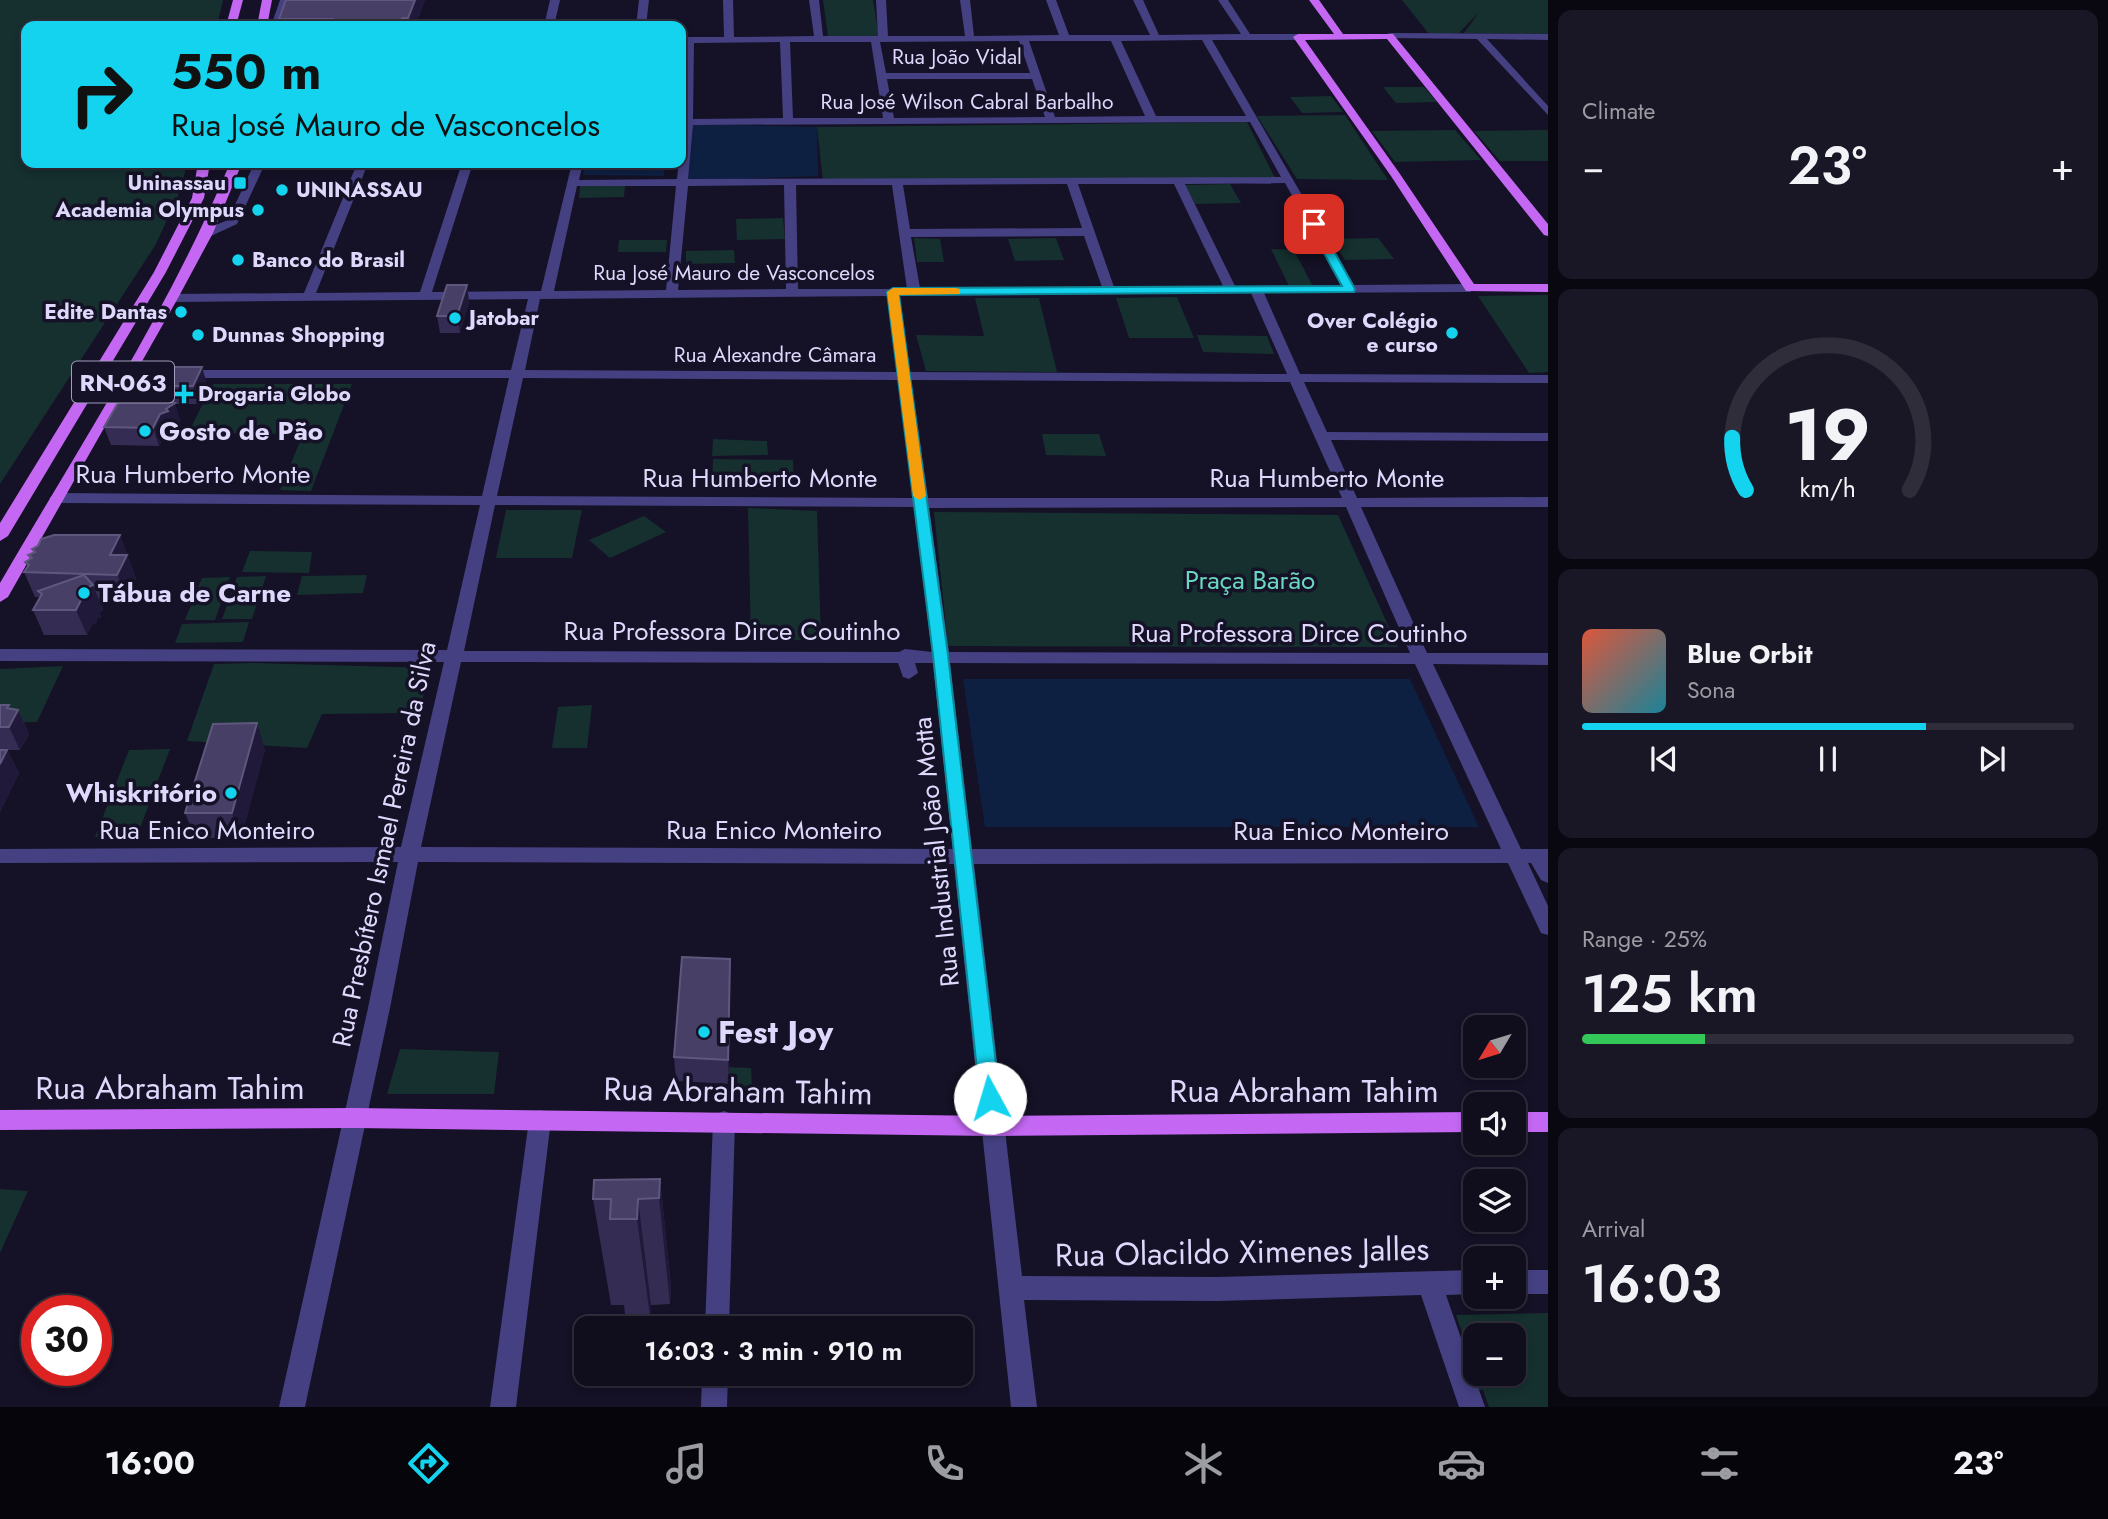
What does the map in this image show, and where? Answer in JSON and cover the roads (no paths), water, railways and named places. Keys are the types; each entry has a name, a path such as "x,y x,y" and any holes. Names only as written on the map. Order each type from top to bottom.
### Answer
{"main road":[{"path":"232,21 238,0"},
{"path":"263,21 267,0"},
{"path":"1314,0 1341,37"},
{"path":"1298,37 1390,36 1548,232"},
{"path":"1298,37 1471,288"},
{"name":"RN-063","path":"0,536 160,272 198,198 203,168"},
{"name":"RN-063","path":"0,597 172,298 207,233 234,168"},
{"name":"Rua José Mauro de Vasconcelos","path":"1471,288 1548,288"},
{"name":"Rua Abraham Tahim","path":"0,1120 355,1118 993,1126 1463,1122"},
{"path":"1526,1122 1548,1122"}],"street":[{"path":"278,21 285,0"},
{"path":"550,21 555,0"},
{"path":"641,21 645,0"},
{"path":"728,0 729,39"},
{"path":"814,0 819,39"},
{"path":"881,0 880,76 889,121"},
{"path":"965,0 970,38"},
{"path":"1051,0 1065,38"},
{"path":"1138,0 1156,37"},
{"path":"1223,0 1247,37"},
{"path":"1390,36 1548,37"},
{"path":"1479,36 1548,112"},
{"path":"1205,37 1350,289"},
{"path":"686,40 1298,37"},
{"path":"1023,38 1051,120"},
{"path":"1115,38 1152,120"},
{"path":"785,39 788,122"},
{"name":"Rua João Vidal","path":"880,76 1034,76"},
{"name":"Rua José Wilson Cabral Barbalho","path":"686,122 1254,119"},
{"path":"207,233 233,222 258,168"},
{"path":"309,296 361,168"},
{"path":"425,295 466,168"},
{"name":"Rua Presbítero Ismael Pereira da Silva","path":"292,1407 409,856 517,373 576,168"},
{"path":"672,292 683,168"},
{"path":"573,183 1289,180"},
{"path":"790,181 792,292"},
{"path":"897,181 914,292"},
{"path":"1071,181 1110,292"},
{"path":"1178,181 1231,290"},
{"path":"904,233 1088,232"},
{"name":"Rua José Mauro de Vasconcelos","path":"172,298 672,292 765,298 792,292 1471,288"},
{"path":"1256,290 1421,658 1548,927"},
{"name":"Rua Industrial João Motta","path":"893,292 941,655 1024,1407"},
{"name":"Rua Alexandre Câmara","path":"127,374 517,373 790,382 808,377 1548,379"},
{"path":"1322,436 1548,437"},
{"name":"Rua Humberto Monte","path":"57,498 920,503 1548,502"},
{"name":"Rua Professora Dirce Coutinho","path":"0,655 941,655 1548,659"},
{"path":"905,656 909,673"},
{"name":"Rua Enico Monteiro","path":"0,856 1543,856"},
{"path":"1543,856 1548,875"},
{"path":"503,1407 540,1120"},
{"path":"717,1316 724,1121"},
{"path":"1429,1282 1472,1407"},
{"name":"Rua Olacildo Ximenes Jalles","path":"1010,1288 1217,1289 1463,1282"},
{"path":"1526,1282 1548,1282"},
{"path":"714,1407 715,1386"}],"water":[{"path":"690,124 817,127 818,176 686,181"},
{"path":"584,168 665,168 664,176 583,175"},
{"path":"963,679 1410,679 1479,827 985,827"}],"place":[{"name":"Uninassau","path":"240,183"},
{"name":"UNINASSAU","path":"282,190"},
{"name":"Academia Olympus","path":"258,210"},
{"name":"Banco do Brasil","path":"238,260"},
{"name":"Edite Dantas","path":"181,312"},
{"name":"Jatobar","path":"455,318"},
{"name":"Over Colégio e curso","path":"1452,333"},
{"name":"Dunnas Shopping","path":"198,335"},
{"name":"Drogaria Globo","path":"184,394"},
{"name":"Gosto de Pão","path":"145,431"},
{"name":"Tábua de Carne","path":"84,593"},
{"name":"Whiskritório","path":"231,793"},
{"name":"Fest Joy","path":"704,1032"}],"park label":[{"name":"Praça Barão","path":"1250,580"}]}
